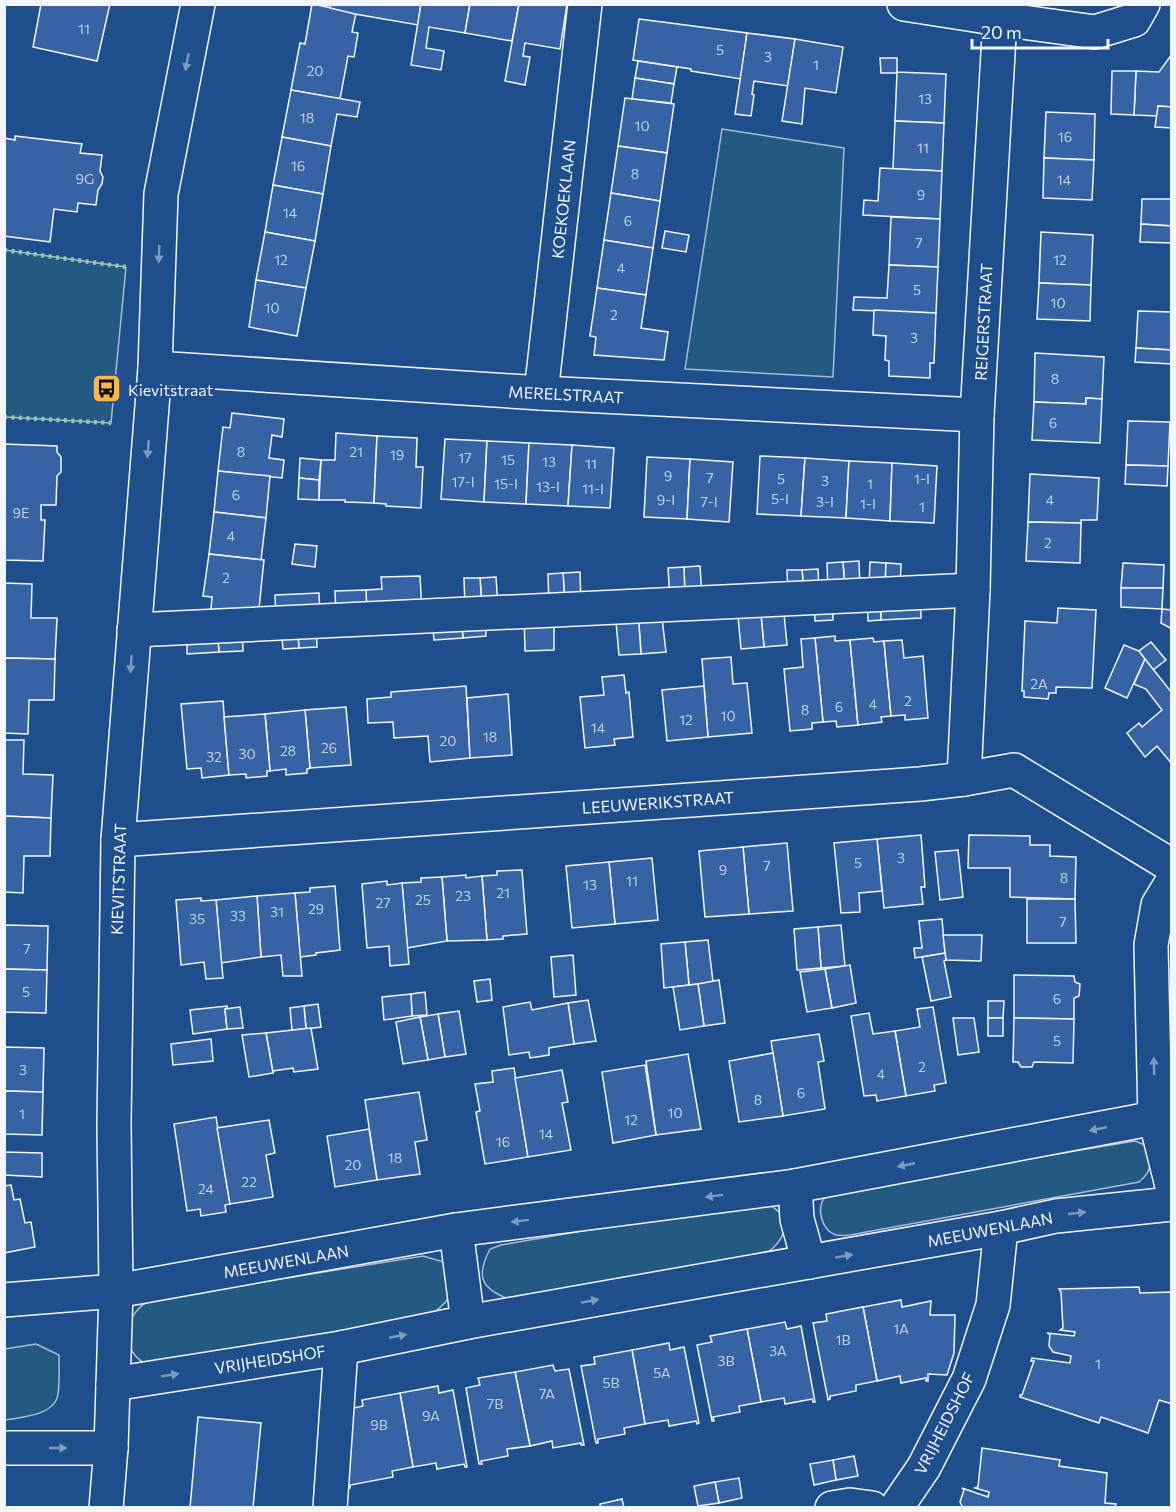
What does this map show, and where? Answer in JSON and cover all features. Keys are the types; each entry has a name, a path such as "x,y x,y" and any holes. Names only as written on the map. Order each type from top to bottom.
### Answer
{"street":[{"name":"KIEVITSTRAAT","path":"116,1291 114,1124 118,840 155,368 161,194 198,4"},
{"name":"KOEKOEKLAAN","path":"541,393 585,4"},
{"path":"904,4 1095,32 1134,20 1143,4"},
{"name":"REIGERSTRAAT","path":"964,779 973,590 977,415 1000,19"},
{"name":"MERELSTRAAT","path":"155,368 541,393 977,415"},
{"path":"134,630 973,590"},
{"name":"LEEUWERIKSTRAAT","path":"118,840 964,779 1014,770 1172,866"},
{"path":"1172,882 1158,905 1151,945 1155,1118 1172,1186"},
{"name":"MEEUWENLAAN","path":"4,1300 116,1291 456,1230 795,1186 1155,1118"},
{"path":"795,1186 797,1219 809,1262"},
{"name":"MEEUWENLAAN","path":"341,1348 468,1322 809,1262 1056,1215 1172,1204"},
{"name":"VRIJHEIDSHOF","path":"896,1508 924,1467 969,1379 993,1305 1001,1227"},
{"path":"456,1230 468,1322"},
{"path":"106,1508 111,1448 116,1291"},
{"name":"VRIJHEIDSHOF","path":"113,1384 341,1348 330,1508"},
{"path":"4,1448 111,1448"},
{"path":"832,1508 850,1505 872,1508"}],"shaded area":[{"path":"722,129 844,148 833,377 685,369"},
{"path":"5,250 126,267 111,423 5,417"},
{"path":"1135,1141 1145,1145 1150,1161 1147,1174 1139,1182 850,1235 836,1235 831,1232 821,1217 823,1200 828,1194 837,1191"},
{"path":"757,1201 775,1209 784,1222 782,1237 768,1252 620,1280 506,1298 490,1289 483,1279 483,1266 490,1249 501,1245"},
{"path":"423,1256 444,1262 451,1290 447,1301 433,1313 238,1351 144,1363 130,1348 128,1330 131,1321 142,1305 151,1300"},
{"path":"36,1344 59,1355 59,1385 56,1401 51,1407 36,1414 5,1420 5,1349"}],"building":[{"path":"41,4 110,4 97,61 33,47"},
{"path":"312,4 356,13 352,32 358,33 354,57 348,56 340,99 291,90 300,43 305,44"},
{"path":"331,4 421,4 418,25 330,8"},
{"path":"421,4 470,4 465,33 429,27 426,48 444,51 441,70 411,65"},
{"path":"470,4 519,4 512,41 465,33"},
{"path":"519,4 567,4 560,49 525,43 523,56 530,57 525,85 505,81"},
{"path":"639,19 747,33 741,79 633,60"},
{"path":"747,33 795,39 788,86 754,81 751,116 735,114"},
{"path":"795,39 843,47 836,93 805,88 802,124 782,121"},
{"path":"1172,54 1172,107 1158,106 1158,116 1134,115 1136,71 1159,72"},
{"path":"880,58 897,58 897,72 946,74 944,123 895,121 897,73 881,73"},
{"path":"638,61 677,67 674,84 635,78"},
{"path":"1112,71 1136,71 1134,115 1111,114"},
{"path":"635,78 674,84 671,103 632,99"},
{"path":"291,90 360,102 357,117 337,114 331,146 282,137"},
{"path":"625,98 674,104 667,153 618,146"},
{"path":"1158,106 1172,107 1172,128 1155,127"},
{"path":"1046,112 1095,114 1094,160 1044,158"},
{"path":"895,121 944,123 942,171 893,169"},
{"path":"15,136 82,144 80,153 102,155 100,171 103,177 96,205 78,203 77,212 54,209 50,242 4,236 4,138 15,140"},
{"path":"282,137 331,146 323,194 273,185"},
{"path":"618,146 667,153 660,201 611,193"},
{"path":"1044,158 1094,160 1092,200 1043,198"},
{"path":"880,168 942,171 940,219 863,215 864,200 878,201"},
{"path":"273,185 323,194 315,241 265,232"},
{"path":"611,193 660,201 653,248 604,240"},
{"path":"1142,199 1172,199 1172,226 1141,224"},
{"path":"891,217 940,219 938,267 889,265"},
{"path":"1141,224 1172,226 1172,243 1140,242"},
{"path":"665,231 689,235 686,252 662,248"},
{"path":"265,232 315,241 306,288 256,280"},
{"path":"1041,232 1093,235 1091,285 1039,283"},
{"path":"604,240 653,248 646,295 597,288"},
{"path":"889,265 938,267 936,313 853,310 854,297 887,298"},
{"path":"256,280 306,288 297,336 249,327"},
{"path":"1039,283 1091,285 1090,321 1037,319"},
{"path":"597,288 646,295 641,328 668,332 664,360 594,355 596,337 590,336"},
{"path":"874,310 936,313 934,363 930,363 930,378 889,376 889,361 885,360 886,336 873,335"},
{"path":"1138,311 1172,312 1172,350 1136,348"},
{"path":"1136,348 1172,350 1172,364 1135,362"},
{"path":"1035,353 1104,357 1102,399 1086,398 1086,404 1034,402"},
{"path":"1086,398 1102,399 1100,443 1032,440 1034,402 1086,404"},
{"path":"232,413 284,419 282,437 272,435 269,458 284,460 282,478 218,471 223,427 230,428"},
{"path":"1128,421 1170,422 1168,466 1126,465"},
{"path":"336,433 377,436 374,503 319,500 321,460 335,460"},
{"path":"377,436 417,438 416,467 423,467 421,508 374,503"},
{"path":"445,439 487,441 484,502 441,499"},
{"path":"487,441 529,443 526,504 484,502"},
{"path":"529,443 572,445 568,506 526,504"},
{"path":"4,444 57,446 57,452 61,457 61,472 57,476 56,505 41,505 41,520 45,520 43,561 4,560"},
{"path":"572,445 614,448 610,508 568,506"},
{"path":"760,456 805,458 801,516 757,514"},
{"path":"647,457 690,459 687,519 644,517"},
{"path":"300,458 321,460 319,480 299,478"},
{"path":"805,458 849,461 846,518 801,516"},
{"path":"690,459 733,462 729,522 687,519"},
{"path":"849,461 892,463 890,521 846,518"},
{"path":"892,463 937,466 934,523 890,521"},
{"path":"1126,465 1168,466 1167,486 1125,484"},
{"path":"218,471 270,476 266,518 214,512"},
{"path":"1030,474 1099,478 1097,520 1081,520 1081,523 1028,522"},
{"path":"299,478 319,480 319,500 298,499"},
{"path":"214,512 266,518 261,560 209,554"},
{"path":"1028,522 1081,523 1080,563 1026,561"},
{"path":"295,544 317,546 315,567 292,564"},
{"path":"209,554 264,560 258,618 210,620 212,597 203,596"},
{"path":"859,561 860,589 845,590 843,562"},
{"path":"843,562 845,590 828,591 827,563"},
{"path":"870,562 886,563 885,587 869,586"},
{"path":"886,563 901,564 900,589 885,587"},
{"path":"1123,563 1164,565 1163,588 1121,588"},
{"path":"700,566 702,598 685,598 684,567"},
{"path":"684,567 685,598 670,599 668,568"},
{"path":"818,569 819,591 804,592 802,570"},
{"path":"787,570 802,570 804,592 788,593"},
{"path":"580,572 581,603 565,603 563,573"},
{"path":"563,573 565,603 549,604 548,574"},
{"path":"420,576 422,611 367,614 366,590 382,589 381,577"},
{"path":"496,577 498,607 482,608 480,578"},
{"path":"464,578 480,578 482,608 465,609"},
{"path":"4,583 32,584 31,618 57,618 55,659 4,658"},
{"path":"1121,588 1163,588 1162,609 1121,607"},
{"path":"366,590 367,614 336,615 335,591"},
{"path":"319,593 320,617 276,619 275,595"},
{"path":"920,597 921,618 881,620 880,599"},
{"path":"867,599 880,599 881,620 868,621"},
{"path":"832,601 833,620 815,621 814,602"},
{"path":"783,603 787,645 764,647 760,604"},
{"path":"760,604 764,647 741,649 737,605"},
{"path":"1058,608 1096,610 1092,688 1056,687 1056,693 1049,693 1048,699 1024,697 1024,691 1022,691 1025,621 1057,623"},
{"path":"661,609 666,652 641,654 638,610"},
{"path":"1162,609 1172,610 1172,629 1161,623"},
{"path":"638,610 641,654 619,655 615,611"},
{"path":"554,614 554,650 525,651 524,615"},
{"path":"485,617 486,636 463,638 461,618"},
{"path":"461,618 463,638 434,640 432,619"},
{"path":"316,624 317,647 299,648 297,625"},
{"path":"297,625 299,648 283,649 281,626"},
{"path":"242,628 243,651 219,652 217,629"},
{"path":"217,629 219,652 187,654 187,630"},
{"path":"835,636 835,641 850,640 858,725 837,727 836,721 823,722 815,638"},
{"path":"815,638 823,722 812,723 812,729 790,731 784,669 803,667 801,639"},
{"path":"873,638 874,642 884,641 891,716 881,717 882,722 858,725 850,640"},
{"path":"902,640 904,658 923,656 928,718 905,720 905,715 891,716 884,641"},
{"path":"1151,642 1166,660 1153,670 1139,651"},
{"path":"1124,645 1139,651 1145,659 1127,698 1105,688"},
{"path":"731,657 733,684 747,683 752,733 708,737 702,659"},
{"path":"4,658 55,659 54,700 29,700 28,734 4,733"},
{"path":"1145,659 1172,693 1172,764 1157,746 1145,757 1127,733 1139,723 1142,727 1162,710 1146,689 1134,684"},
{"path":"624,675 626,693 629,692 633,737 614,739 615,745 585,748 580,697 604,695 602,677"},
{"path":"466,686 470,758 430,762 428,736 394,738 393,722 368,723 367,699 391,697 391,692"},
{"path":"704,686 708,737 667,741 662,690"},
{"path":"508,694 512,755 470,758 467,698"},
{"path":"223,701 229,775 202,778 201,768 187,769 181,704"},
{"path":"346,707 351,765 310,768 305,710"},
{"path":"305,710 310,768 307,769 307,773 286,775 286,769 270,771 265,714"},
{"path":"265,714 270,771 267,771 267,776 246,778 246,774 229,775 224,717"},
{"path":"4,740 24,740 23,774 53,775 51,818 4,816"},
{"path":"4,816 51,818 50,856 24,856 23,893 4,892"},
{"path":"921,835 925,887 921,887 923,904 884,908 877,839"},
{"path":"969,835 1030,836 1030,845 1050,845 1050,856 1076,857 1075,899 1010,897 1010,868 968,868"},
{"path":"877,839 882,891 859,893 860,912 841,913 834,843"},
{"path":"787,843 793,911 749,914 743,847"},
{"path":"743,847 749,914 705,917 699,851"},
{"path":"958,850 963,897 940,900 935,852"},
{"path":"652,858 658,920 615,924 609,862"},
{"path":"609,862 615,924 572,928 566,866"},
{"path":"522,870 527,934 487,940 482,876 497,875 497,871"},
{"path":"466,875 466,878 482,876 487,940 447,941 442,877"},
{"path":"442,877 447,941 407,948 402,883 421,882 421,878"},
{"path":"387,881 387,885 402,883 409,964 390,966 389,946 367,948 362,884"},
{"path":"335,886 340,950 300,957 295,893 310,892 310,888"},
{"path":"295,893 302,976 283,976 281,955 261,957 257,896"},
{"path":"257,896 261,957 221,963 216,900"},
{"path":"201,898 201,901 216,900 223,978 206,979 204,962 181,965 176,900"},
{"path":"1027,899 1075,899 1076,943 1027,943"},
{"path":"942,919 945,953 915,958 914,948 922,948 919,921"},
{"path":"4,925 48,926 47,970 4,969"},
{"path":"841,925 845,966 821,968 818,927"},
{"path":"818,927 821,968 797,970 794,929"},
{"path":"943,935 982,935 981,961 946,960"},
{"path":"708,940 713,982 689,985 685,942"},
{"path":"685,942 689,985 664,988 661,944"},
{"path":"945,953 946,960 944,961 951,997 931,1001 922,957"},
{"path":"573,955 576,995 554,997 551,957"},
{"path":"850,965 856,1003 832,1008 825,969"},
{"path":"4,969 47,970 46,1013 4,1012"},
{"path":"825,969 832,1008 807,1012 800,972"},
{"path":"1014,975 1074,976 1075,982 1080,984 1079,996 1074,998 1074,1019 1014,1018"},
{"path":"490,979 492,1000 477,1002 474,981"},
{"path":"719,980 725,1023 704,1026 698,984"},
{"path":"698,984 704,1026 680,1030 673,987"},
{"path":"425,992 427,1015 412,1016 411,994"},
{"path":"411,994 412,1016 384,1020 382,997"},
{"path":"588,1000 596,1041 574,1044 568,1003"},
{"path":"988,1001 1004,1001 1003,1018 988,1018"},
{"path":"530,1002 532,1010 568,1003 574,1044 549,1048 549,1055 530,1058 529,1052 509,1055 503,1007"},
{"path":"318,1004 321,1027 306,1029 304,1006"},
{"path":"227,1006 225,1009 227,1029 193,1034 190,1010"},
{"path":"304,1006 306,1029 292,1030 290,1008"},
{"path":"240,1007 243,1028 227,1029 225,1009"},
{"path":"933,1007 946,1083 934,1085 935,1091 906,1096 895,1031 920,1027 917,1009"},
{"path":"459,1011 466,1054 445,1057 438,1014"},
{"path":"869,1013 873,1034 895,1031 906,1096 877,1101 876,1095 864,1096 851,1016"},
{"path":"438,1014 445,1057 428,1060 420,1017"},
{"path":"420,1017 428,1060 403,1064 396,1022"},
{"path":"953,1018 974,1018 979,1052 958,1055"},
{"path":"988,1018 1003,1018 1003,1036 988,1036"},
{"path":"1014,1018 1074,1019 1073,1063 1034,1062 1032,1067 1021,1067 1018,1062 1013,1062"},
{"path":"311,1028 318,1069 294,1072 293,1068 273,1071 273,1073 266,1033"},
{"path":"266,1033 273,1073 249,1077 242,1035"},
{"path":"819,1034 824,1061 818,1062 825,1109 783,1116 771,1041"},
{"path":"211,1039 213,1061 173,1065 171,1044"},
{"path":"4,1047 44,1048 43,1092 4,1091"},
{"path":"773,1053 783,1116 739,1122 729,1061"},
{"path":"688,1054 701,1129 656,1135 646,1061"},
{"path":"645,1065 656,1135 613,1143 602,1072"},
{"path":"514,1068 528,1157 485,1164 476,1112 480,1111 475,1084 493,1082 492,1071"},
{"path":"562,1070 568,1102 562,1103 571,1150 528,1157 515,1078"},
{"path":"4,1091 43,1092 42,1135 4,1134"},
{"path":"419,1092 427,1140 415,1142 420,1174 377,1180 365,1100"},
{"path":"216,1117 230,1204 225,1205 226,1212 201,1216 200,1209 187,1211 174,1124"},
{"path":"269,1120 275,1153 266,1155 273,1197 230,1204 217,1128"},
{"path":"369,1129 377,1180 335,1187 327,1136"},
{"path":"4,1152 42,1153 42,1177 4,1175"},
{"path":"11,1185 14,1200 20,1199 25,1223 31,1222 35,1247 4,1253 4,1186"},
{"path":"1139,1287 1140,1293 1172,1292 1172,1404 1159,1400 1148,1433 1101,1417 1099,1423 1020,1397 1034,1361 1031,1361 1032,1358 1070,1363 1071,1356 1053,1352 1049,1346 1050,1334 1047,1333 1074,1336 1075,1332 1060,1330 1063,1328 1059,1289"},
{"path":"901,1300 902,1307 931,1301 930,1315 955,1315 954,1353 947,1375 928,1374 928,1381 926,1378 901,1383 900,1376 877,1381 863,1307"},
{"path":"863,1307 877,1381 856,1385 856,1391 830,1396 828,1400 813,1323 827,1321 826,1314"},
{"path":"785,1322 787,1329 801,1326 815,1402 812,1399 785,1404 784,1398 761,1402 747,1329"},
{"path":"747,1329 761,1402 739,1406 740,1412 713,1417 714,1421 712,1421 697,1345 712,1342 710,1336"},
{"path":"669,1343 670,1350 684,1347 699,1423 697,1424 696,1421 669,1426 668,1420 645,1424 632,1350"},
{"path":"632,1350 645,1424 624,1428 625,1434 598,1439 596,1443 581,1366 595,1364 594,1357"},
{"path":"553,1365 555,1371 569,1369 584,1445 581,1443 553,1448 552,1441 530,1446 515,1372"},
{"path":"515,1372 530,1446 507,1449 508,1456 481,1461 482,1464 479,1464 466,1388 480,1385 478,1378"},
{"path":"438,1386 439,1393 453,1390 467,1467 464,1464 437,1469 436,1463 413,1467 400,1393"},
{"path":"400,1393 413,1467 392,1471 393,1477 350,1485 350,1488 347,1488 349,1409 363,1406 362,1400"},
{"path":"198,1417 261,1423 253,1508 190,1508"},
{"path":"982,1448 1060,1460 1059,1466 1107,1473 1105,1503 1116,1504 1115,1508 963,1508 960,1502 964,1490 962,1488 988,1497 989,1492 975,1488 978,1487"},
{"path":"854,1456 858,1476 836,1480 833,1460"},
{"path":"833,1460 836,1480 814,1485 810,1464"},
{"path":"739,1478 742,1498 719,1503 715,1482"},
{"path":"715,1482 719,1503 698,1506 694,1486"},
{"path":"622,1499 624,1508 600,1508 600,1504"}],"hedge":[{"path":"4,250 126,267"},
{"path":"4,417 111,423"}],"place":[{"name":"Kievitstraat","path":"107,389"}]}
